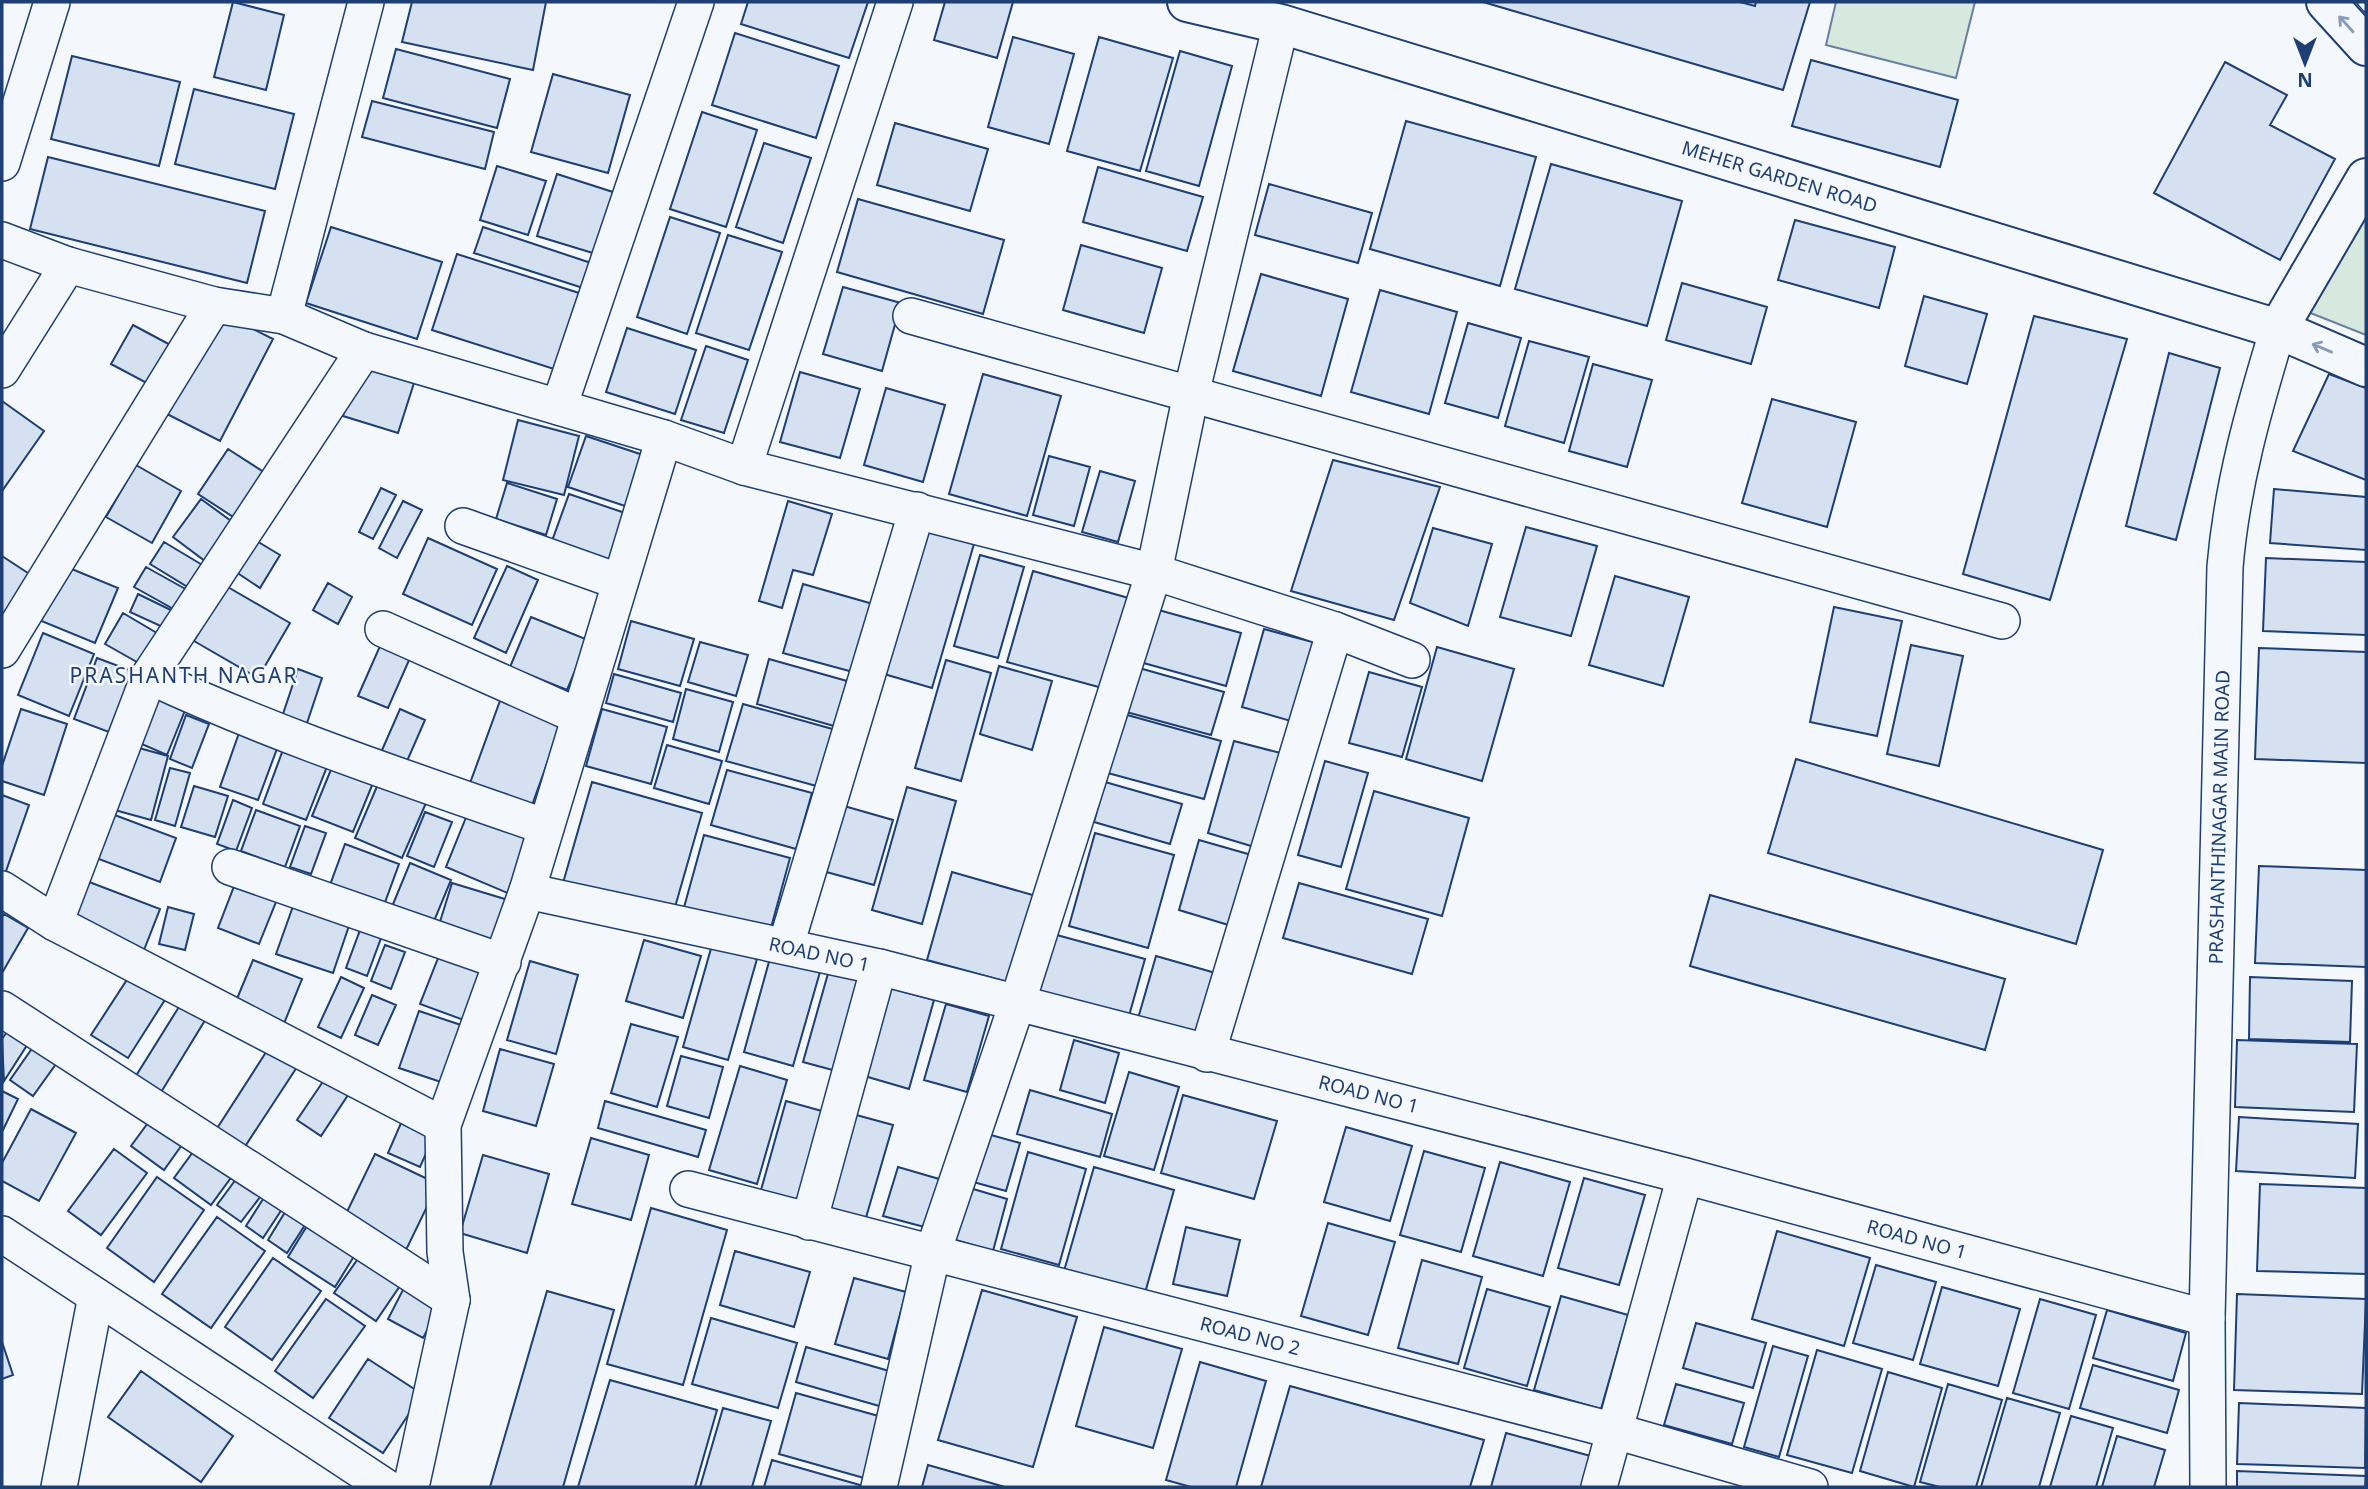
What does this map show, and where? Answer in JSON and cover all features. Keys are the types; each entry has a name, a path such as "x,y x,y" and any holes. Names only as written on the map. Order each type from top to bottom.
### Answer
{"main road":[{"name":"MEHER GARDEN ROAD","path":"1187,2 1281,24 2278,329 2366,367"},
{"path":"2326,2 2366,46"},
{"name":"PRASHANTHINAGAR MAIN ROAD","path":"2278,329 2366,178"}],"street":[{"path":"2,163 52,2"},
{"path":"284,316 366,2"},
{"path":"559,407 696,2"},
{"path":"744,467 895,2"},
{"path":"879,1487 933,1252 1017,1004 1154,572 1191,394 1281,24"},
{"path":"2,240 68,265 214,305 284,316 364,350 664,438 744,467 1154,572 1335,630 1412,660"},
{"path":"2,370 68,265"},
{"path":"4,640 214,305"},
{"path":"911,316 2002,621"},
{"name":"PRASHANTHINAGAR MAIN ROAD","path":"2208,1487 2207,1318 2225,567 2230,509 2240,462 2278,329"},
{"path":"55,923 149,676 364,350"},
{"path":"411,1487 452,1300 445,1252 443,1125 527,891 664,438"},
{"path":"786,944 917,510"},
{"path":"463,526 620,582"},
{"path":"383,629 578,716"},
{"path":"1207,1055 1335,630"},
{"path":"149,676 296,739 546,827"},
{"path":"230,867 503,962"},
{"path":"2,889 55,923 443,1125"},
{"name":"ROAD NO 1","path":"527,891 786,944 879,967 1207,1055 1685,1176 2207,1318"},
{"path":"809,1222 879,967"},
{"path":"2,1009 452,1300"},
{"path":"1599,1487 1685,1176"},
{"name":"ROAD NO 2","path":"688,1189 1615,1431 1810,1487"},
{"path":"9,1243 96,1296 386,1487"},
{"path":"59,1487 96,1296"}],"shaded area":[{"path":"1836,2 1975,2 1956,78 1826,45"},
{"path":"2366,215 2366,335 2303,310"}],"building":[{"path":"233,2 284,15 266,90 214,77"},
{"path":"412,2 546,2 533,70 402,42"},
{"path":"748,2 868,2 849,58 741,24"},
{"path":"945,2 1013,2 997,58 934,40"},
{"path":"1483,2 1740,2 1755,6 1756,2 1810,2 1783,90"},
{"path":"735,33 839,66 816,138 712,105"},
{"path":"1013,37 1074,54 1049,144 988,127"},
{"path":"1099,37 1173,58 1140,171 1067,151"},
{"path":"396,49 510,79 497,128 383,98"},
{"path":"1180,51 1232,66 1199,186 1146,171"},
{"path":"72,56 180,82 159,166 51,139"},
{"path":"1811,60 1958,100 1940,167 1792,126"},
{"path":"2225,62 2287,95 2270,125 2335,159 2280,260 2154,193"},
{"path":"553,74 630,95 608,173 531,152"},
{"path":"194,89 294,114 275,189 175,164"},
{"path":"372,101 494,132 485,169 362,137"},
{"path":"702,112 757,130 726,227 670,209"},
{"path":"1406,121 1536,157 1500,286 1370,249"},
{"path":"895,123 988,149 970,211 877,185"},
{"path":"764,143 811,158 783,243 736,227"},
{"path":"48,157 265,211 247,283 30,229"},
{"path":"1551,164 1682,201 1647,326 1515,289"},
{"path":"497,166 546,181 528,235 480,220"},
{"path":"1098,167 1203,197 1187,251 1083,222"},
{"path":"557,174 616,193 596,254 537,236"},
{"path":"1269,184 1372,213 1358,263 1255,235"},
{"path":"858,199 1004,240 983,314 837,272"},
{"path":"670,217 720,233 687,334 637,317"},
{"path":"1795,220 1895,247 1879,308 1778,280"},
{"path":"331,227 442,262 417,339 306,303"},
{"path":"483,227 591,263 583,288 474,253"},
{"path":"728,235 782,252 749,350 696,333"},
{"path":"1081,245 1162,268 1144,333 1063,310"},
{"path":"457,254 579,293 554,369 432,330"},
{"path":"1261,274 1348,299 1321,396 1233,371"},
{"path":"1682,283 1767,307 1751,364 1666,340"},
{"path":"843,287 901,303 882,371 823,354"},
{"path":"1380,290 1457,312 1429,414 1351,392"},
{"path":"1924,296 1987,314 1967,384 1905,366"},
{"path":"217,311 273,339 220,441 165,413"},
{"path":"2034,316 2127,339 2050,600 1963,574"},
{"path":"1468,323 1521,338 1498,418 1445,403"},
{"path":"133,325 178,349 156,388 111,364"},
{"path":"627,328 696,350 675,414 606,392"},
{"path":"1529,341 1589,357 1564,443 1505,426"},
{"path":"706,346 748,360 724,433 681,420"},
{"path":"2169,353 2220,368 2176,540 2126,526"},
{"path":"1593,364 1652,380 1627,467 1569,451"},
{"path":"360,366 414,383 398,433 343,416"},
{"path":"800,372 860,389 840,458 780,442"},
{"path":"983,374 1061,396 1027,516 949,494"},
{"path":"2329,374 2366,388 2366,480 2293,451"},
{"path":"886,388 945,405 923,482 864,465"},
{"path":"1772,399 1856,422 1827,527 1742,503"},
{"path":"2,401 44,431 2,491"},
{"path":"518,420 579,436 564,495 503,480"},
{"path":"586,436 646,456 628,507 568,487"},
{"path":"228,449 273,478 244,524 198,494"},
{"path":"1049,456 1090,467 1074,526 1033,515"},
{"path":"1333,460 1440,487 1394,620 1291,591"},
{"path":"136,465 181,491 152,543 106,517"},
{"path":"1100,471 1135,481 1118,542 1082,532"},
{"path":"507,483 557,499 546,535 496,519"},
{"path":"381,488 396,495 373,539 359,532"},
{"path":"2274,489 2366,497 2366,550 2270,543"},
{"path":"569,494 628,514 612,561 552,541"},
{"path":"201,499 238,526 209,564 173,537"},
{"path":"403,501 422,510 397,558 379,548"},
{"path":"788,501 832,514 813,575 793,570 782,608 759,601"},
{"path":"1526,527 1597,546 1571,636 1500,617"},
{"path":"1433,528 1492,544 1468,626 1410,603"},
{"path":"925,531 974,544 932,688 884,674"},
{"path":"428,538 497,569 472,625 403,594"},
{"path":"255,540 280,555 260,588 236,572"},
{"path":"164,542 204,566 191,589 150,564"},
{"path":"980,555 1024,567 998,658 954,646"},
{"path":"2,556 37,579 2,629"},
{"path":"2266,558 2366,562 2366,635 2263,631"},
{"path":"62,565 118,588 95,643 39,620"},
{"path":"507,566 538,580 506,653 474,638"},
{"path":"146,567 189,591 177,611 134,587"},
{"path":"1033,571 1132,599 1106,689 1007,662"},
{"path":"1615,576 1689,597 1663,686 1589,665"},
{"path":"328,583 352,597 338,624 313,610"},
{"path":"803,584 873,604 853,672 783,653"},
{"path":"226,586 290,623 258,678 194,641"},
{"path":"138,594 175,612 167,629 130,612"},
{"path":"1834,607 1902,621 1877,736 1810,722"},
{"path":"1155,609 1241,633 1226,686 1140,662"},
{"path":"123,613 162,636 144,666 105,644"},
{"path":"531,617 588,640 567,690 510,667"},
{"path":"631,621 694,639 680,686 618,669"},
{"path":"1264,629 1320,644 1298,723 1242,707"},
{"path":"43,633 94,654 69,716 18,695"},
{"path":"700,642 748,655 736,696 688,682"},
{"path":"1911,645 1963,656 1939,766 1887,754"},
{"path":"380,646 410,658 388,708 358,696"},
{"path":"1437,647 1514,669 1482,781 1406,759"},
{"path":"2259,648 2366,652 2366,763 2255,759"},
{"path":"97,658 140,674 117,735 74,719"},
{"path":"769,659 847,681 834,726 757,704"},
{"path":"946,660 991,673 961,781 915,768"},
{"path":"999,666 1052,681 1032,750 980,734"},
{"path":"1132,666 1224,692 1211,735 1119,710"},
{"path":"298,669 322,678 304,732 280,723"},
{"path":"1369,672 1422,687 1402,757 1349,743"},
{"path":"614,674 681,693 673,722 606,703"},
{"path":"153,682 190,698 167,755 130,739"},
{"path":"686,689 733,702 719,752 673,739"},
{"path":"501,698 563,719 531,808 469,786"},
{"path":"743,704 836,730 820,787 726,761"},
{"path":"21,709 67,724 44,795 2,781 2,766"},
{"path":"400,709 425,720 404,768 379,757"},
{"path":"602,709 667,727 651,784 586,766"},
{"path":"1120,713 1221,741 1204,799 1104,772"},
{"path":"186,715 209,724 192,768 170,759"},
{"path":"239,733 278,746 258,800 220,787"},
{"path":"1234,741 1288,755 1261,849 1208,833"},
{"path":"128,745 168,756 151,820 111,809"},
{"path":"667,745 722,761 709,804 654,788"},
{"path":"284,747 328,764 306,820 263,804"},
{"path":"1796,759 2103,850 2076,944 1768,853"},
{"path":"1325,761 1368,773 1341,867 1298,855"},
{"path":"332,767 373,783 353,832 312,816"},
{"path":"170,768 190,773 175,826 155,820"},
{"path":"727,770 812,793 796,849 711,825"},
{"path":"592,782 702,813 673,914 563,883"},
{"path":"1105,782 1182,804 1170,844 1094,822"},
{"path":"378,784 426,803 402,858 355,838"},
{"path":"194,786 228,796 215,837 181,827"},
{"path":"907,787 956,801 922,924 872,910"},
{"path":"1374,791 1469,818 1442,916 1346,889"},
{"path":"2,795 29,805 5,874 2,873"},
{"path":"233,800 252,808 236,851 217,844"},
{"path":"837,804 893,820 874,885 819,870"},
{"path":"256,810 300,826 285,867 241,851"},
{"path":"425,812 452,822 434,867 407,856"},
{"path":"112,814 176,838 160,882 96,858"},
{"path":"467,815 532,841 510,894 446,867"},
{"path":"305,826 326,833 311,874 290,867"},
{"path":"1095,833 1174,855 1148,948 1069,926"},
{"path":"704,835 790,858 769,935 683,911"},
{"path":"1199,840 1255,856 1235,927 1179,910"},
{"path":"345,844 399,864 380,916 326,896"},
{"path":"410,863 451,880 432,926 391,909"},
{"path":"2259,866 2366,870 2366,967 2255,963"},
{"path":"952,872 1043,898 1019,985 927,960"},
{"path":"238,876 280,892 259,944 218,928"},
{"path":"84,880 160,909 144,950 68,921"},
{"path":"452,883 508,900 495,942 439,925"},
{"path":"1299,883 1428,919 1412,974 1283,938"},
{"path":"297,895 353,914 333,973 276,954"},
{"path":"1710,895 2005,979 1985,1050 1690,966"},
{"path":"168,907 194,914 185,950 159,944"},
{"path":"4,914 28,928 2,973 2,917"},
{"path":"363,922 384,930 367,976 346,968"},
{"path":"1053,934 1145,959 1127,1023 1035,997"},
{"path":"644,940 701,956 683,1018 626,1001"},
{"path":"385,945 405,952 391,989 371,981"},
{"path":"712,945 757,959 728,1060 683,1047"},
{"path":"442,948 493,967 472,1023 420,1004"},
{"path":"1156,956 1219,974 1199,1047 1135,1029"},
{"path":"770,958 820,972 793,1066 744,1052"},
{"path":"253,960 302,979 283,1026 234,1006"},
{"path":"530,961 578,975 556,1054 507,1040"},
{"path":"829,970 866,980 840,1072 803,1062"},
{"path":"132,972 168,995 128,1058 91,1035"},
{"path":"341,977 364,988 341,1038 318,1027"},
{"path":"2250,977 2352,981 2350,1042 2249,1039"},
{"path":"886,987 934,1000 909,1089 861,1075"},
{"path":"372,995 396,1005 378,1045 355,1035"},
{"path":"182,1002 207,1017 160,1094 134,1079"},
{"path":"946,1004 989,1016 967,1092 924,1080"},
{"path":"419,1011 467,1027 447,1084 399,1068"},
{"path":"631,1024 678,1037 657,1107 611,1093"},
{"path":"11,1026 31,1039 4,1081 2,1039"},
{"path":"38,1040 61,1057 33,1096 10,1080"},
{"path":"1074,1040 1119,1053 1105,1103 1060,1090"},
{"path":"2237,1040 2357,1044 2354,1112 2235,1107"},
{"path":"270,1046 299,1064 244,1148 216,1130"},
{"path":"500,1049 554,1064 536,1126 483,1111"},
{"path":"681,1056 723,1067 709,1118 667,1106"},
{"path":"740,1066 787,1080 757,1184 709,1170"},
{"path":"1129,1072 1179,1087 1154,1170 1104,1156"},
{"path":"324,1080 348,1095 321,1136 297,1120"},
{"path":"1030,1090 1112,1114 1100,1157 1017,1134"},
{"path":"2,1091 18,1099 2,1132"},
{"path":"1183,1095 1277,1121 1254,1199 1161,1173"},
{"path":"605,1101 706,1130 698,1157 598,1128"},
{"path":"786,1101 829,1113 804,1202 761,1190"},
{"path":"31,1109 76,1133 39,1201 2,1181 2,1163"},
{"path":"156,1112 189,1135 164,1170 131,1146"},
{"path":"849,1113 893,1125 865,1221 822,1209"},
{"path":"2239,1117 2358,1124 2355,1178 2236,1171"},
{"path":"401,1123 433,1138 420,1167 388,1153"},
{"path":"1346,1127 1412,1146 1390,1221 1324,1202"},
{"path":"980,1132 1020,1143 1006,1191 966,1180"},
{"path":"591,1138 649,1155 631,1220 572,1204"},
{"path":"201,1141 238,1168 211,1205 174,1178"},
{"path":"114,1149 147,1173 101,1235 68,1211"},
{"path":"1424,1151 1485,1168 1461,1252 1400,1235"},
{"path":"1028,1152 1086,1169 1059,1265 1001,1249"},
{"path":"375,1154 438,1184 406,1250 343,1220"},
{"path":"483,1155 549,1174 527,1253 460,1233"},
{"path":"1500,1162 1570,1182 1543,1276 1473,1256"},
{"path":"898,1167 946,1181 932,1229 883,1216"},
{"path":"1094,1167 1174,1190 1145,1293 1064,1271"},
{"path":"242,1171 267,1188 241,1222 217,1205"},
{"path":"157,1177 204,1210 154,1282 107,1248"},
{"path":"1584,1178 1645,1195 1619,1285 1558,1268"},
{"path":"2260,1184 2366,1188 2366,1274 2257,1271"},
{"path":"963,1186 1007,1199 993,1251 949,1238"},
{"path":"270,1188 288,1200 263,1238 246,1226"},
{"path":"290,1204 310,1217 287,1253 268,1240"},
{"path":"651,1208 727,1230 683,1385 607,1364"},
{"path":"313,1216 361,1245 335,1287 288,1257"},
{"path":"217,1217 265,1251 211,1328 162,1294"},
{"path":"1328,1223 1395,1242 1368,1335 1301,1316"},
{"path":"1186,1227 1240,1240 1227,1296 1173,1284"},
{"path":"1777,1231 1870,1258 1844,1346 1752,1319"},
{"path":"735,1251 810,1272 794,1327 720,1305"},
{"path":"362,1253 404,1280 376,1321 334,1293"},
{"path":"273,1258 321,1291 272,1360 225,1327"},
{"path":"1422,1260 1482,1277 1458,1364 1398,1348"},
{"path":"1876,1265 1936,1282 1913,1360 1853,1343"},
{"path":"854,1278 906,1292 888,1359 835,1344"},
{"path":"407,1282 443,1301 423,1338 388,1319"},
{"path":"1942,1287 2020,1309 1998,1386 1920,1364"},
{"path":"1487,1289 1550,1307 1527,1386 1464,1368"},
{"path":"982,1290 1077,1317 1033,1467 938,1440"},
{"path":"547,1291 614,1310 563,1487 490,1487"},
{"path":"2237,1294 2366,1299 2362,1394 2234,1390"},
{"path":"1561,1296 1628,1315 1601,1409 1534,1390"},
{"path":"326,1299 365,1326 313,1398 275,1371"},
{"path":"2040,1299 2096,1315 2069,1409 2013,1393"},
{"path":"2107,1310 2186,1333 2173,1381 2093,1358"},
{"path":"711,1318 797,1343 778,1408 692,1384"},
{"path":"1696,1323 1766,1343 1753,1388 1683,1368"},
{"path":"1104,1327 1182,1349 1153,1448 1076,1426"},
{"path":"2,1342 13,1375 2,1379"},
{"path":"1773,1346 1808,1356 1779,1457 1744,1447"},
{"path":"806,1347 896,1373 886,1408 796,1382"},
{"path":"1817,1350 1882,1369 1852,1473 1787,1455"},
{"path":"368,1359 422,1394 383,1453 329,1418"},
{"path":"1200,1362 1266,1381 1236,1487 1191,1487 1166,1480"},
{"path":"2093,1365 2179,1390 2167,1433 2080,1408"},
{"path":"141,1371 233,1436 201,1482 108,1417"},
{"path":"1888,1372 1942,1388 1914,1487 1860,1471"},
{"path":"610,1380 717,1410 695,1487 578,1487"},
{"path":"1676,1384 1744,1403 1732,1444 1664,1425"},
{"path":"1948,1384 2002,1400 1976,1487 1940,1487 1920,1482"},
{"path":"1290,1386 1484,1440 1470,1487 1261,1487"},
{"path":"796,1393 882,1417 864,1478 779,1454"},
{"path":"2007,1398 2060,1413 2039,1487 1981,1487"},
{"path":"2239,1403 2366,1408 2365,1468 2237,1464"},
{"path":"723,1408 771,1421 752,1487 700,1487"},
{"path":"2071,1416 2113,1428 2096,1487 2050,1487"},
{"path":"1506,1433 1598,1458 1589,1487 1491,1487"},
{"path":"2117,1436 2165,1450 2154,1487 2102,1487"},
{"path":"772,1460 867,1487 764,1487"},
{"path":"928,1465 1005,1487 922,1487"},
{"path":"2237,1471 2366,1476 2365,1487 2237,1487"}],"railway":[{"path":"2360,2 2366,9"}],"district":[{"name":"PRASHANTH NAGAR","path":"184,675"}]}
